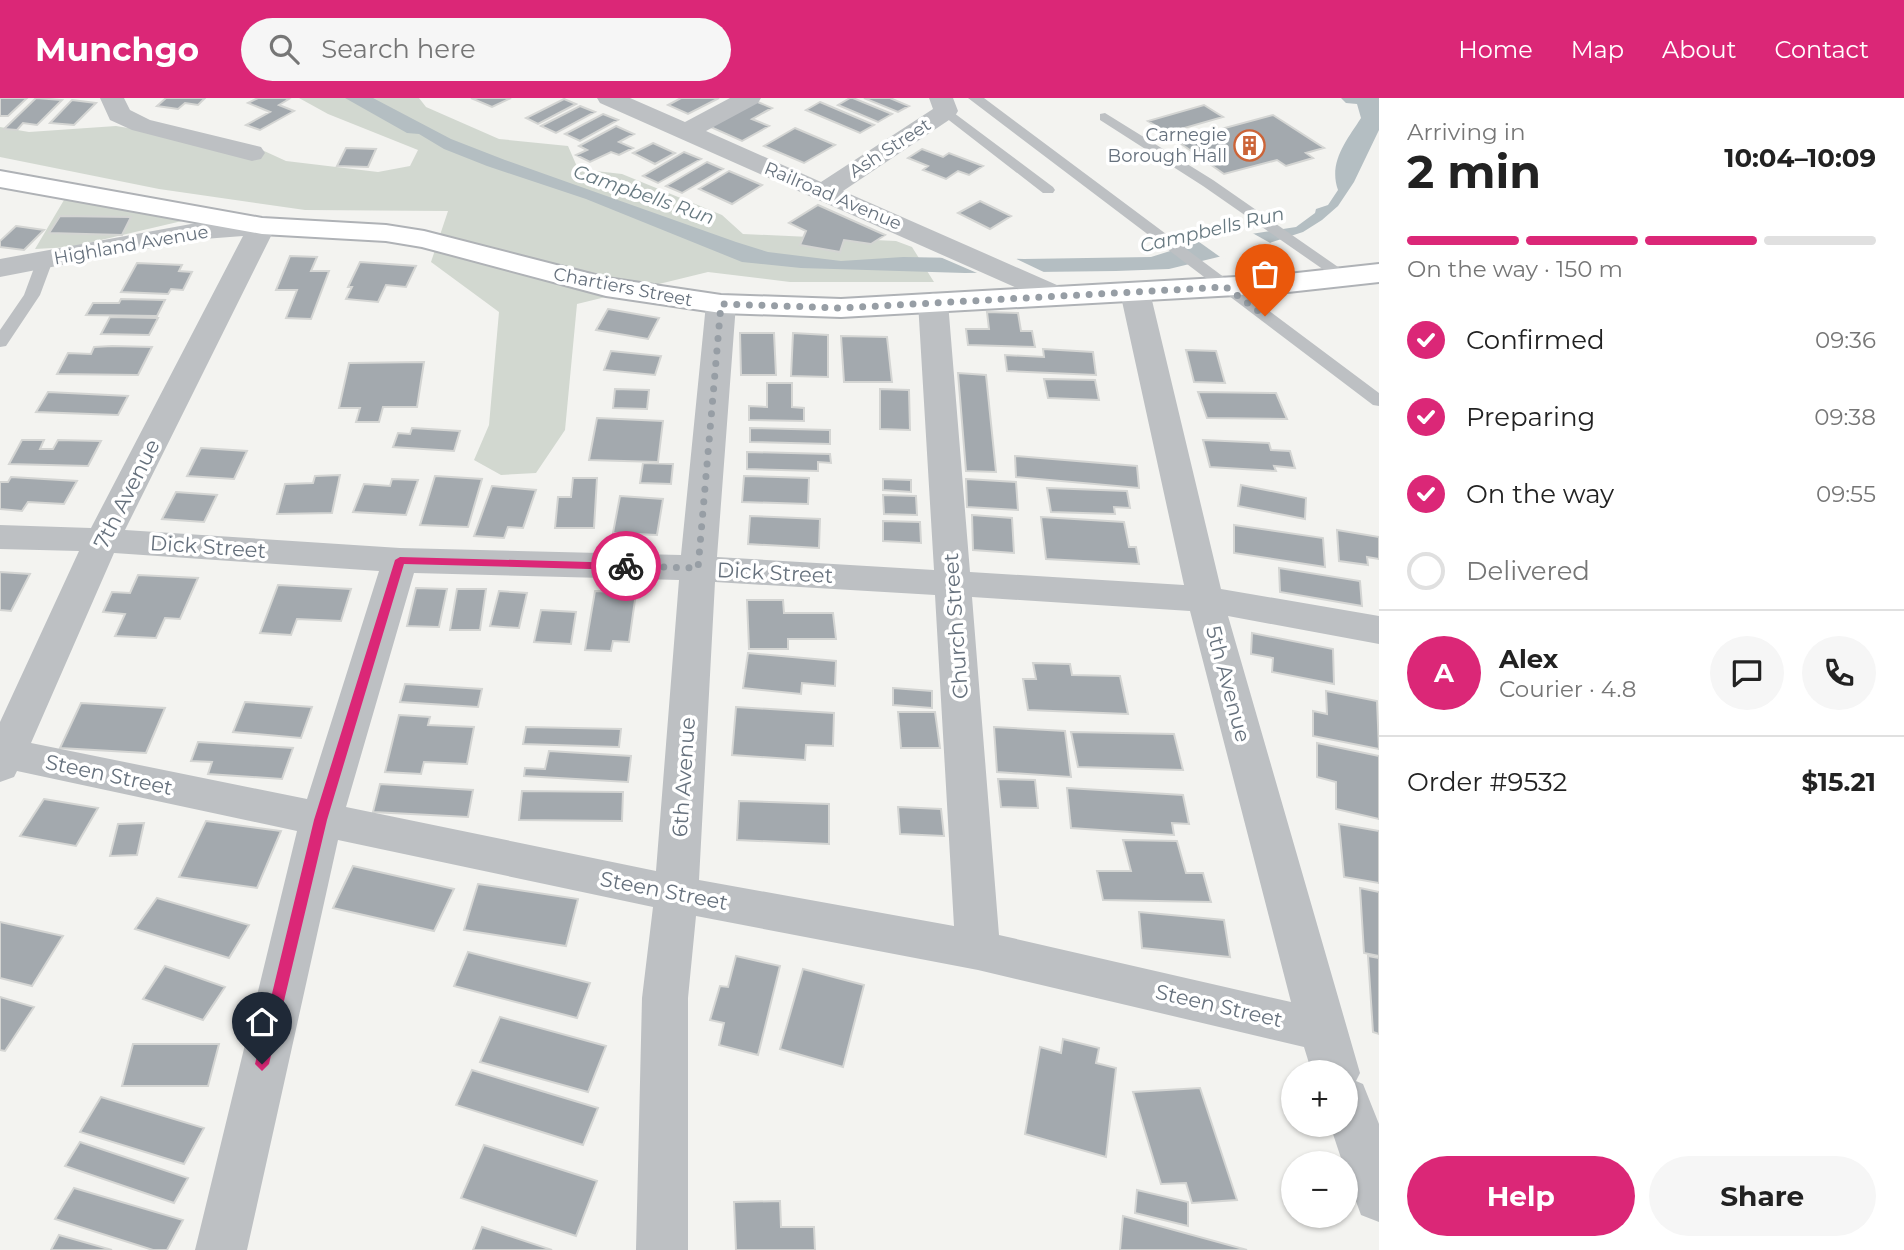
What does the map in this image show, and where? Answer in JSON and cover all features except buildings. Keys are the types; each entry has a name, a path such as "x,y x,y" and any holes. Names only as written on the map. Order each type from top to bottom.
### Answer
{"main road":[{"name":"Chartiers Street","path":"0,179 262,226 386,233 424,239 606,287 721,304 841,308 1226,287 1379,273"}],"street":[{"path":"112,98 119,115 141,125 253,153"},
{"name":"Railroad Avenue","path":"609,98 1056,295"},
{"path":"687,131 749,98"},
{"name":"Ash Street","path":"823,192 944,105"},
{"name":"Highland Avenue","path":"0,268 191,232 262,226"},
{"name":"7th Avenue","path":"3,760 102,540 262,226"},
{"name":"5th Avenue","path":"1135,292 1205,599 1332,1060"},
{"name":"Church Street","path":"933,302 978,950"},
{"name":"6th Avenue","path":"662,1250 665,998 676,894 698,568 721,304"},
{"name":"Dick Street","path":"0,537 102,540 400,560 698,568 1205,599 1379,630"},
{"path":"221,1250 243,1146 321,820 400,560"},
{"name":"Steen Street","path":"3,760 321,820 676,894 978,950 1322,1030"},
{"path":"1358,1135 1379,1197"}],"lane":[{"path":"975,98 1379,401"},
{"path":"944,105 1048,190"},
{"path":"1105,117 1208,183 1343,276"},
{"path":"0,342 32,295 46,260"}],"shaded area":[{"path":"299,98 419,98 426,107 499,139 568,146 578,169 622,174 722,215 743,234 896,241 912,247 934,282 790,282 708,272 577,304 565,430 536,473 501,475 474,460 489,425 499,312 431,262 448,211 305,210 159,189 0,157 0,127 29,132 116,126 262,150 286,161 378,172 410,166 418,150 328,114"},
{"path":"345,98 373,98 451,139 736,242 768,252 841,261 903,257 1151,257 1199,242 1296,227 1315,213 1316,209 1328,205 1338,190 1335,170 1337,161 1361,118 1357,104 1346,103 1341,98 1379,98 1379,130 1354,182 1338,206 1322,220 1303,232 1251,249 1169,269 965,273 801,268 742,262 586,199 444,149 419,134 407,133"},
{"path":"64,200 156,213 182,221 71,247 35,249"}],"pier":[{"path":"1247,230 1274,245 1223,259 1195,239"},
{"path":"933,254 1008,255 1050,275 984,276"}],"way so far":[{"path":"626,566 698,568 721,304 841,308 1226,287 1265,316"}],"place":[{"name":"Carnegie Borough Hall","path":"1250,145"}],"route":[{"path":"262,1064 321,820 400,560 626,566"}],"water label":[{"name":"Campbells Run","path":"644,194"},
{"name":"Campbells Run","path":"1212,229"}]}
